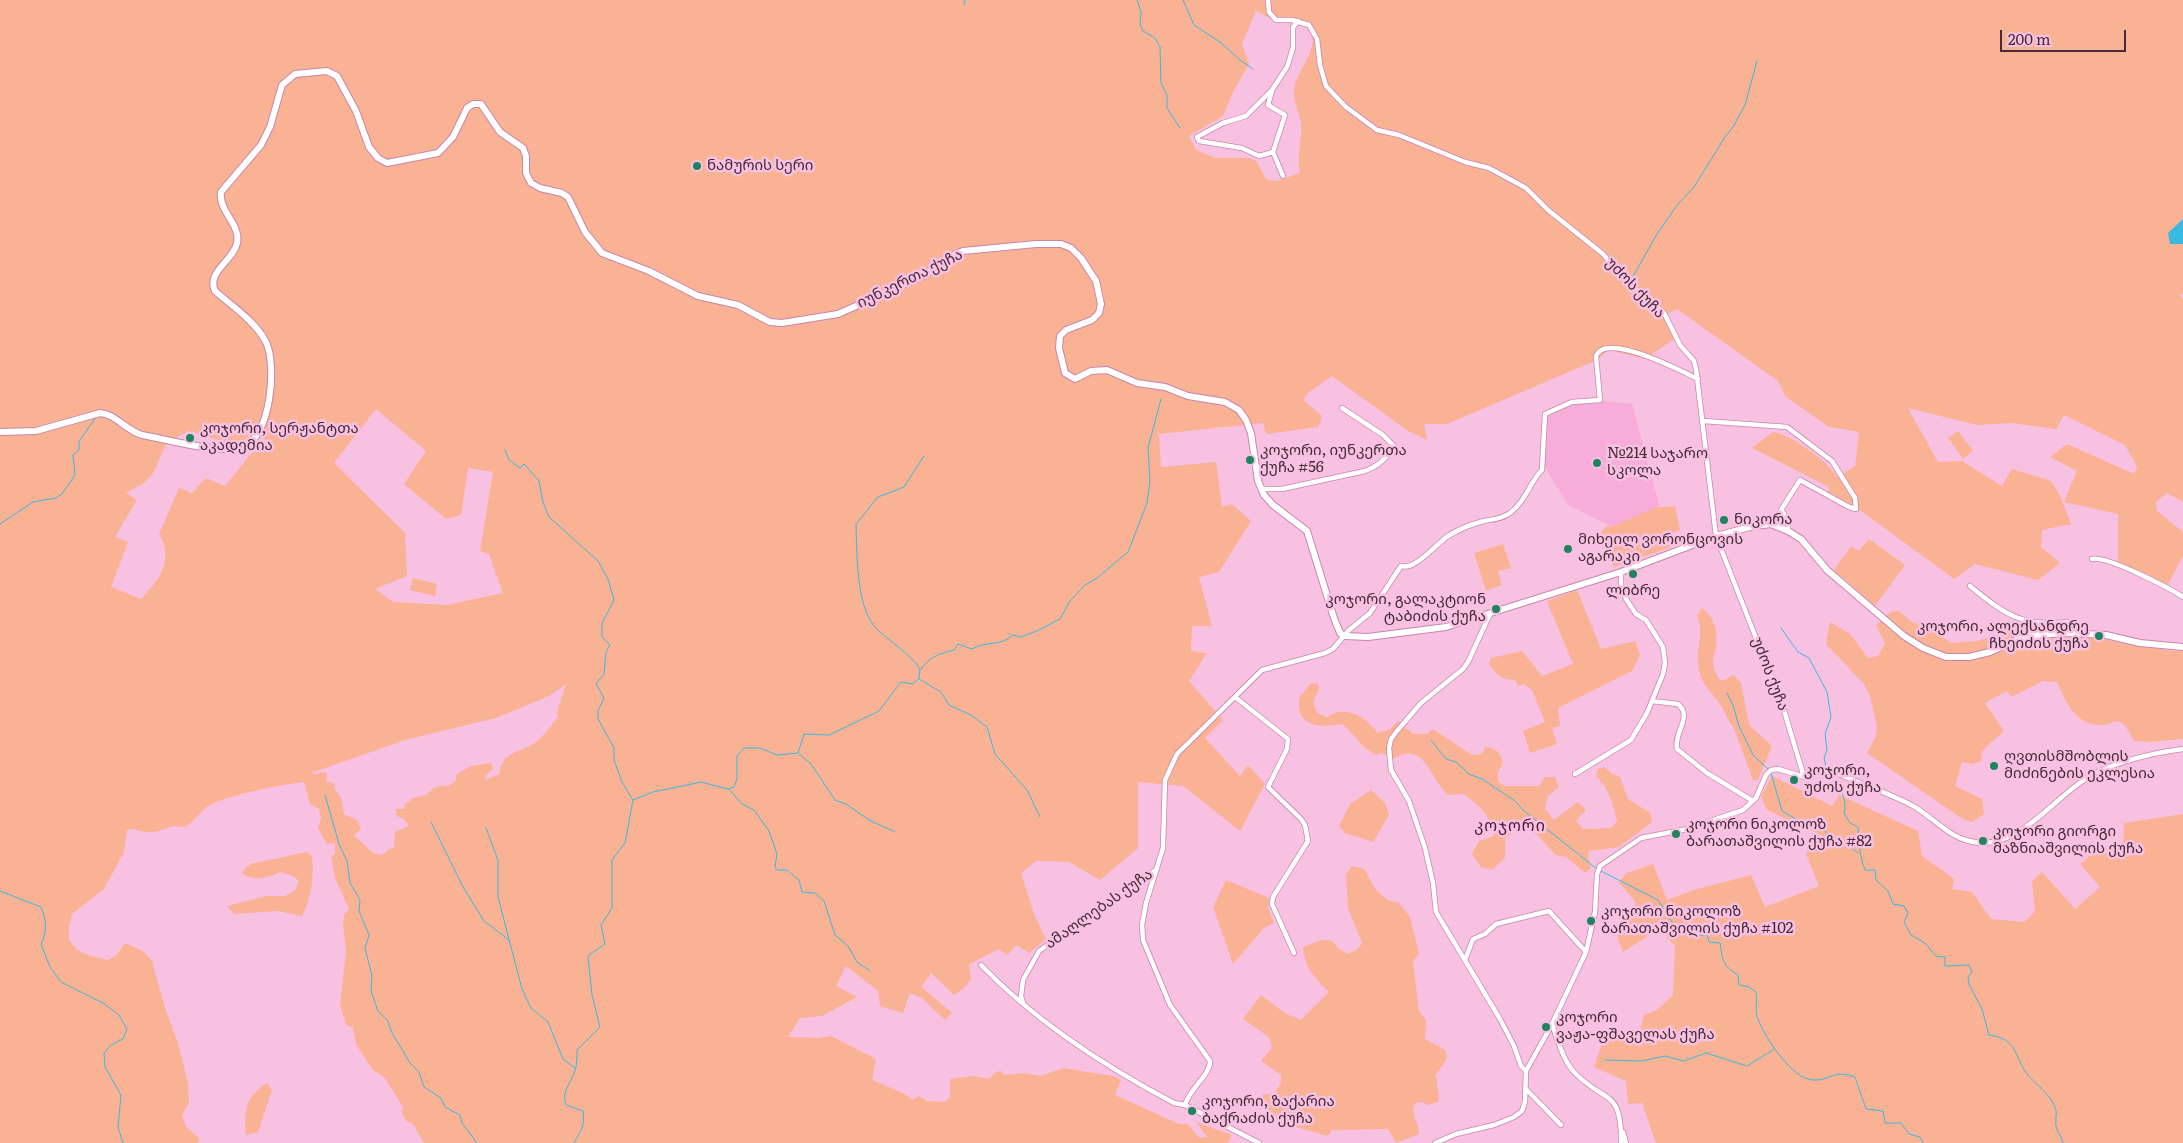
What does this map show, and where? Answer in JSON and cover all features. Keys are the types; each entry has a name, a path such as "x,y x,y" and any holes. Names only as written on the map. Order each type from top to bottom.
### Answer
{"main road":[{"name":"იუნკერთა ქუჩა","path":"0,432 36,430 100,413 109,414 129,430 142,435 227,449 244,447 254,441 264,422 271,379 271,362 265,342 256,327 215,291 213,286 214,276 232,253 237,240 233,224 222,204 221,192 267,136 279,91 286,80 295,74 327,71 339,78 356,111 369,147 383,161 392,163 438,153 453,137 467,108 473,104 481,104 500,132 523,148 526,156 526,174 532,183 540,188 565,195 585,232 602,253 649,272 698,296 738,306 770,322 782,323 806,320 848,310 925,275 949,257 963,251 1036,244 1066,246 1076,252 1092,274 1100,293 1101,304 1099,314 1092,320 1066,330 1060,336 1061,360 1068,376 1075,379 1091,371 1107,370 1137,383 1165,387 1188,396 1230,404 1244,415 1249,426 1256,474 1262,489 1273,505 1306,531 1336,623 1344,636"},
{"path":"1344,636 1368,636 1433,629 1490,614 1621,572 1716,536 1754,526 1771,524 1801,539 1827,570 1904,636 1923,648 1946,656 1969,657 1990,652 2025,636 2080,632 2109,635 2140,643 2183,647"}],"street":[{"path":"1268,0 1268,9 1272,17 1280,21 1298,21"},
{"path":"1273,152 1254,156 1242,148 1199,141 1197,137 1223,123 1246,116 1272,90 1287,67 1293,48 1293,27 1298,21"},
{"name":"უძოს ქუჩა","path":"1298,21 1309,25 1314,31 1326,86 1346,107 1377,130 1399,135 1465,162 1489,168 1526,188 1548,210 1603,254 1628,283 1664,313 1680,345 1694,361 1704,421 1716,536 1782,706 1804,777"},
{"path":"1272,90 1268,105 1285,115 1273,152 1283,176"},
{"path":"1184,1105 1188,1096 1210,1065 1207,1057 1170,1005 1143,940 1142,925 1146,902 1163,848 1162,810 1165,780 1177,754 1266,668 1325,653 1333,649 1344,636 1370,613 1401,566 1410,566 1416,563 1435,545 1458,530 1484,521 1504,517 1522,502 1535,477 1542,470 1545,414 1572,402 1600,400 1596,357 1598,351 1603,348 1615,347 1649,357 1698,379"},
{"path":"1262,489 1282,489 1364,471 1376,466 1387,458 1394,446 1383,435 1342,408"},
{"path":"1704,421 1776,424 1787,427 1832,461 1855,498 1856,509 1848,507 1800,480 1781,510 1788,519 1788,531"},
{"path":"2092,559 2099,558 2141,575 2164,585 2183,597"},
{"path":"1575,774 1631,740 1652,701 1663,674 1665,663 1664,647 1646,620 1636,614 1626,599 1621,587 1621,572"},
{"path":"1970,586 2014,618 2039,623 2067,622 2080,632"},
{"path":"1490,614 1463,669 1421,703 1396,731 1391,739 1389,755 1391,770 1409,801 1425,848 1433,883 1436,912 1500,1019 1523,1069 1526,1071"},
{"path":"1235,697 1288,739 1287,749 1268,787 1301,819 1308,841 1273,897 1272,904 1294,953"},
{"path":"1652,701 1678,704 1684,710 1684,721 1677,735 1677,749 1707,773 1753,802"},
{"path":"1435,1143 1514,1117 1522,1111 1525,1102 1526,1071 1552,1024 1586,952 1595,912 1597,874 1600,866 1641,838 1687,829 1743,810 1753,802 1766,775 1774,769 1804,777 1822,770 1834,772 1906,802 1958,837 1984,844 1997,842 2013,837 2064,793 2092,775 2148,756 2183,749"},
{"name":"ამაღლებას ქუჩა","path":"1024,1004 1021,996 1023,980 1039,951 1157,869"},
{"path":"1465,960 1474,939 1485,934 1496,924 1549,911 1586,952"},
{"path":"981,965 1000,985 1092,1056 1167,1099 1184,1105 1259,1143"},
{"path":"1552,1024 1567,1062 1576,1074 1613,1101 1626,1143"},
{"path":"1526,1088 1560,1125"},
{"path":"1621,1123 1621,1143"}],"shaded area":[{"path":"0,0 2183,0 2183,294 2180,295 2183,299 2183,502 2167,493 2156,502 2157,511 2183,532 2183,556 2167,586 2118,565 2118,514 2064,502 2077,471 2050,457 2067,444 2134,474 2137,467 2125,445 2064,415 2056,429 2011,423 1977,425 1908,408 1938,462 1962,461 2002,486 2012,469 2051,481 2060,496 2071,524 2042,530 2041,547 2060,563 2038,580 1975,564 1954,579 1853,505 1828,492 1829,487 1752,448 1773,432 1781,434 1799,443 1826,464 1838,477 1855,466 1859,432 1829,427 1785,396 1778,381 1677,309 1663,316 1674,339 1645,359 1609,350 1597,360 1447,424 1424,424 1427,440 1408,431 1332,376 1309,392 1303,400 1322,416 1318,427 1266,434 1263,423 1159,434 1161,467 1216,462 1222,507 1232,504 1251,521 1219,572 1199,577 1212,626 1192,626 1191,651 1207,653 1189,681 1223,720 1205,738 1240,776 1248,765 1265,784 1240,831 1183,786 1138,782 1138,848 1100,880 1069,862 1036,861 1021,873 1034,914 1046,939 1029,953 1017,945 1007,955 999,949 969,964 971,979 964,988 954,995 931,973 921,987 952,1013 945,1020 922,998 910,993 903,1013 880,1006 878,991 846,966 836,986 857,997 822,1016 800,1018 788,1037 818,1038 831,1036 876,1059 872,1080 905,1094 912,1100 919,1096 927,1101 945,1102 950,1097 950,1079 974,1076 989,1079 996,1072 1001,1071 1004,1075 1023,1073 1041,1076 1063,1068 1113,1076 1121,1080 1115,1095 1179,1124 1188,1124 1199,1138 1207,1137 1196,1122 1232,1135 1228,1143 424,1143 412,1123 407,1122 402,1114 403,1107 385,1078 372,1069 356,1044 353,1028 346,1025 340,1005 346,951 343,925 344,915 349,909 335,878 331,856 335,854 335,843 327,844 318,828 321,819 319,809 310,804 304,782 283,785 218,801 206,807 190,823 183,827 175,826 149,832 134,829 127,830 124,852 104,889 72,914 69,926 69,940 77,950 90,956 108,960 117,955 125,943 143,951 152,961 165,1008 178,1043 188,1083 189,1102 182,1116 187,1128 199,1138 198,1143 0,1143","holes":["1256,11 1278,22 1309,26 1312,34 1311,50 1294,88 1295,101 1301,122 1300,173 1277,181 1266,179 1256,161 1249,158 1215,158 1196,150 1189,136 1223,116 1233,92 1249,64 1242,44","376,409 426,451 404,484 446,519 461,515 468,468 493,472 480,551 489,554 503,593 447,605 393,602 375,589 407,576 405,533 334,463","188,431 230,443 246,439 255,433 270,443 250,455 225,486 206,478 192,493 179,488 159,534 164,543 165,561 163,569 154,584 141,599 111,587 128,542 115,537 137,500 126,493 144,483 152,475 167,443","566,684 557,712 558,717 540,738 533,744 507,757 499,774 486,780 485,776 493,769 491,763 471,766 457,774 456,780 449,786 434,788 427,795 413,798 404,805 405,809 396,809 397,816 404,819 409,826 395,832 394,848 389,849 382,855 373,853 354,835 361,829 357,820 344,814 341,798 334,787 335,784 326,781 327,773 320,772 317,775 311,773 405,740 496,718 549,696"]},
{"name":"№214 საჯარო სკოლა","path":"1580,401 1632,404 1660,508 1655,508 1612,527 1567,504 1545,467 1547,419 1552,411"},
{"path":"1958,431 1973,451 1963,459 1948,438"},
{"path":"1675,506 1680,530 1667,535 1671,547 1614,567 1597,536 1607,526 1612,527 1654,508"},
{"path":"1869,539 1905,565 1875,606 1834,570 1851,546 1859,551"},
{"path":"1503,544 1511,568 1498,571 1502,585 1486,591 1474,553"},
{"path":"413,578 437,584 435,596 410,590"},
{"path":"1577,590 1601,649 1635,641 1640,655 1632,671 1558,708 1560,726 1552,728 1557,744 1530,753 1523,731 1545,722 1532,690 1524,684 1518,686 1515,680 1503,678 1497,674 1489,665 1491,658 1522,651 1542,676 1573,664 1547,601"},
{"path":"1702,608 1710,616 1715,626 1716,648 1713,660 1716,673 1720,680 1734,675 1741,683 1749,725 1772,746 1758,780 1753,780 1733,726 1701,677 1698,662 1700,628 1697,616"},
{"path":"1899,611 1912,622 1931,629 1951,643 1977,641 2010,631 2027,640 2085,635 2121,643 2183,651 2183,739 2150,742 2134,741 2127,728 2121,722 2116,721 2102,725 2085,721 2073,712 2057,682 2043,681 2011,697 2007,691 1985,703 2004,731 1982,751 1981,761 1973,764 1962,762 1955,786 1982,799 1984,814 1972,822 1961,818 1867,753 1876,736 1877,727 1870,696 1864,684 1826,644 1830,622 1850,634 1868,658 1878,656 1885,643 1876,625 1891,612"},
{"path":"1317,683 1319,688 1313,703 1317,713 1327,717 1341,712 1355,714 1368,722 1377,733 1389,730 1398,721 1413,734 1427,734 1433,729 1472,755 1482,754 1485,747 1492,749 1497,751 1502,758 1503,762 1498,772 1498,781 1504,786 1539,786 1545,777 1555,777 1559,787 1548,796 1545,809 1554,820 1578,802 1586,810 1576,821 1583,829 1611,828 1617,821 1614,808 1610,796 1596,776 1598,769 1605,767 1611,773 1620,777 1628,799 1650,813 1652,822 1619,847 1589,851 1588,858 1591,868 1585,873 1566,857 1556,855 1539,836 1527,829 1513,832 1505,839 1505,858 1492,870 1481,867 1472,854 1479,841 1494,836 1493,829 1480,807 1464,794 1448,795 1426,764 1413,754 1404,754 1393,759 1382,753 1375,755 1365,748 1343,724 1326,726 1312,724 1306,720 1299,708 1299,698 1310,684"},
{"path":"1772,776 1832,806 1839,795 1918,831 1922,856 1954,879 1952,889 1972,892 1991,919 2024,922 2035,912 2032,881 2042,872 2075,909 2100,887 2080,864 2099,848 2123,850 2124,823 2183,814 2183,1143 1656,1143 1642,1103 1628,1104 1626,1081 1594,1067 1607,1030 1638,1039 1644,1015 1657,1010 1673,995 1675,946 1659,929 1623,952 1617,936 1636,903 1619,882 1627,873 1653,864 1667,900 1694,890 1751,875 1765,907 1819,886 1806,854 1821,835 1767,810 1761,796"},
{"path":"1371,790 1385,803 1389,815 1373,842 1345,833 1339,826 1350,804"},
{"path":"307,852 312,856 313,872 308,902 302,916 278,911 234,914 227,906 266,896 285,896 295,890 299,881 293,876 280,872 265,878 255,878 241,873 250,864"},
{"path":"1352,866 1364,869 1376,890 1388,900 1399,903 1410,917 1419,954 1413,961 1419,1011 1426,1020 1425,1039 1445,1050 1447,1058 1436,1075 1438,1102 1427,1105 1422,1102 1415,1103 1413,1107 1419,1134 1396,1143 1388,1129 1332,1130 1328,1136 1274,1121 1262,1095 1275,1093 1281,1082 1281,1075 1261,1061 1272,1048 1269,1037 1243,1019 1261,995 1286,1014 1301,1020 1329,992 1308,967 1303,947 1322,940 1332,941 1339,949 1348,954 1358,949 1362,943 1348,908 1346,875"},
{"path":"1226,880 1269,898 1268,907 1274,923 1264,928 1233,964 1213,907"},
{"path":"267,1083 272,1090 258,1132 246,1135 245,1118 247,1105 254,1094"}],"water":[{"path":"2183,219 2183,244 2170,244 2168,233"}],"waterway":[{"path":"964,5 965,0"},
{"path":"1137,0 1141,12 1140,24 1143,31 1155,38 1160,47 1161,83 1167,95 1167,108 1180,128"},
{"path":"1183,0 1194,25 1220,42 1253,69"},
{"path":"1631,280 1657,234 1678,204 1694,187 1733,127 1745,105 1757,61"},
{"path":"921,669 932,658 954,650 958,644 972,649 1003,641 1013,635 1021,637 1060,619 1070,601 1085,585 1097,578 1128,552 1147,503 1150,481 1148,448 1161,399"},
{"path":"0,524 33,502 56,498 62,494 75,475 73,455 79,450 79,441 95,419"},
{"path":"505,450 509,460 520,468 524,464 539,481 543,502 549,517 598,561 608,579 614,600 602,623 602,637 610,645 606,652 604,674 596,684 604,698 598,711 598,719 614,748 614,760 622,782 633,800"},
{"path":"574,1143 583,1125 583,1111 566,1105 565,1096 576,1069 577,1050 600,1027 592,995 588,958 589,955 605,944 601,925 612,908 612,860 625,843 633,800 653,792 701,782 728,789 734,787 737,779 737,756 744,748 760,748 777,755 798,753 804,734 829,735 879,711 901,682 913,684 919,678 920,669 905,652 875,627 864,606 857,563 856,524 878,497 904,487 924,456"},
{"path":"1781,628 1798,652 1809,658 1827,692 1831,717 1825,734 1827,750 1824,758 1827,770"},
{"path":"919,679 941,692 949,705 971,715 987,727 995,754 1027,790 1040,817"},
{"path":"1727,693 1733,705 1739,726 1753,755 1769,770"},
{"path":"1431,740 1446,759 1456,762 1469,774 1482,779 1515,801 1523,810 1597,869"},
{"path":"799,754 811,764 835,800 846,804 869,820 895,832"},
{"path":"1771,773 1782,811 1803,823 1824,830 1831,838 1841,840 1858,853"},
{"path":"1827,773 1827,777 1842,792 1845,803 1844,813 1850,823 1858,827 1860,853 1865,870 1875,870 1876,880 1888,891 1893,904 1904,906 1908,913 1904,922 1911,935 1925,943 1936,956 1945,957 1945,966 1969,965 1972,972 1968,977 1969,984 1982,1009 1989,1035 1998,1037 2010,1044 2027,1074 2051,1099 2056,1110 2056,1124 2063,1143"},
{"path":"729,789 742,804 754,810 769,831 777,854 775,867 777,870 787,870 799,880 802,892 815,893 824,901 835,935 848,946 857,962 870,971"},
{"path":"325,795 339,844 347,861 350,883 360,900 359,911 369,935 365,948 372,976 371,991 378,1011 388,1021 391,1031 410,1063 419,1072 424,1087 441,1098 445,1107 460,1115 462,1123 477,1143"},
{"path":"431,822 463,887 484,921 509,940"},
{"path":"486,828 498,860 498,897 522,989 531,1008 548,1022 563,1059 575,1068"},
{"path":"1601,871 1658,900 1674,925 1687,928 1694,936 1707,935 1709,942 1720,943 1724,962 1738,975 1739,985 1749,987 1756,992 1757,1016 1767,1036 1780,1056 1797,1073 1813,1080 1842,1074 1855,1077 1866,1109 1883,1111 1885,1123 1901,1123 1909,1134 1920,1137 1923,1143"},
{"path":"0,891 41,907 46,926 41,944 50,967 61,982 103,1003 119,1015 127,1029 123,1039 111,1045 104,1053 105,1067 121,1095 118,1127 123,1143"},
{"path":"1605,1060 1642,1061 1665,1056 1684,1061 1706,1053 1747,1066 1773,1050"}],"place":[{"name":"ნამურის სერი","path":"697,166"},
{"name":"კოჯორი, სერჟანტთა აკადემია","path":"190,438"},
{"name":"კოჯორი, იუნკერთა ქუჩა #56","path":"1250,460"},
{"name":"№214 საჯარო სკოლა","path":"1597,463"},
{"name":"ნიკორა","path":"1724,520"},
{"name":"მიხეილ ვორონცოვის აგარაკი","path":"1568,549"},
{"name":"ლიბრე","path":"1633,574"},
{"name":"კოჯორი, გალაკტიონ ტაბიძის ქუჩა","path":"1496,609"},
{"name":"კოჯორი, ალექსანდრე ჩხეიძის ქუჩა","path":"2099,636"},
{"name":"ღვთისმშობლის მიძინების ეკლესია","path":"1994,766"},
{"name":"კოჯორი, უძოს ქუჩა","path":"1794,780"},
{"name":"კოჯორი ნიკოლოზ ბარათაშვილის ქუჩა #82","path":"1676,834"},
{"name":"კოჯორი გიორგი მაზნიაშვილის ქუჩა","path":"1983,841"},
{"name":"კოჯორი ნიკოლოზ ბარათაშვილის ქუჩა #102","path":"1591,921"},
{"name":"კოჯორი ვაჟა-ფშაველას ქუჩა","path":"1546,1027"},
{"name":"კოჯორი, ზაქარია ბაქრაძის ქუჩა","path":"1192,1111"}],"district":[{"name":"კოჯორი","path":"1510,826"}]}
